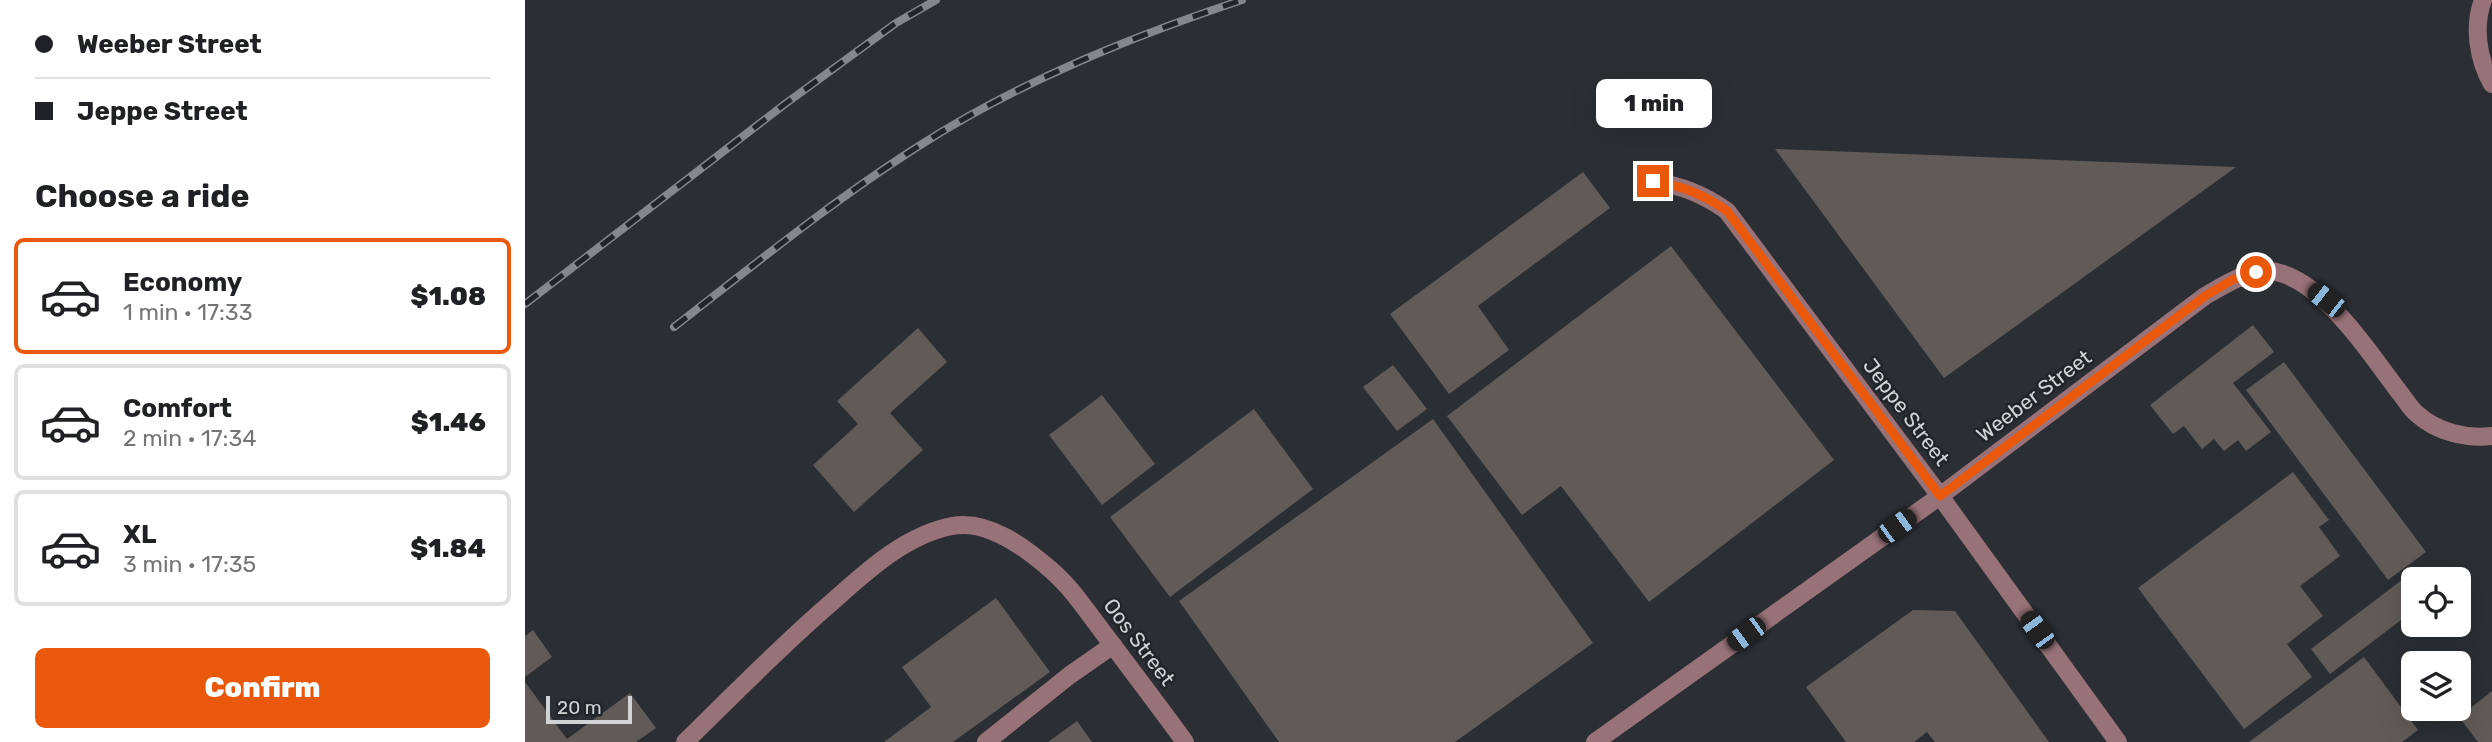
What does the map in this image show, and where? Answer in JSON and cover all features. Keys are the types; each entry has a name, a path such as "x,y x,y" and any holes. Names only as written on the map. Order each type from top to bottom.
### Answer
{"street":[{"path":"2483,0 2478,11 2478,48 2492,84"},
{"name":"Jeppe Street","path":"1653,181 1699,193 1727,211 1940,496 2118,742"},
{"name":"Weeber Street","path":"1595,742 1940,496 2205,296 2232,280 2256,272 2280,272 2304,283 2326,300 2417,414 2448,432 2475,438 2492,436"},
{"name":"Oos Street","path":"685,742 767,660 858,579 887,556 914,540 954,526 988,529 1023,548 1053,571 1075,594 1185,742"},
{"path":"986,742 1070,675 1113,645"}],"building":[{"path":"1775,149 2236,167 1944,378"},
{"path":"1583,172 1610,208 1478,306 1509,350 1449,394 1390,314"},
{"path":"1671,246 1834,460 1649,602 1561,486 1522,515 1447,416"},
{"path":"2253,325 2274,352 2233,383 2271,432 2246,451 2238,440 2224,451 2214,439 2202,449 2184,426 2173,434 2150,405"},
{"path":"918,328 947,362 890,413 923,450 854,512 813,465 858,424 837,401"},
{"path":"2284,362 2426,552 2406,567 2401,567 2401,570 2388,580 2246,390"},
{"path":"1393,365 1427,409 1397,431 1363,387"},
{"path":"1102,395 1155,464 1102,505 1049,435"},
{"path":"1254,409 1313,489 1170,597 1110,517"},
{"path":"1433,419 1593,643 1455,742 1279,742 1179,601"},
{"path":"2293,472 2329,520 2319,527 2340,556 2300,586 2323,616 2287,644 2312,677 2244,729 2138,588"},
{"path":"2401,581 2401,620 2330,674 2311,649"},
{"path":"996,598 1050,672 953,742 884,742 931,707 902,667"},
{"path":"1913,610 1955,611 2049,742 1935,742 1927,732 1914,742 1846,742 1806,687"},
{"path":"533,630 552,657 525,677 525,636"},
{"path":"2364,657 2401,707 2401,721 2411,721 2418,730 2402,742 2249,742"},
{"path":"525,682 567,739 630,693 656,728 636,742 525,742"},
{"path":"2492,691 2492,742 2478,742 2462,721 2471,721 2471,708"},
{"path":"1077,721 1092,742 1048,742"}],"railway":[{"path":"525,304 785,104 896,23 936,0"},
{"path":"674,327 827,209 960,121 1077,62 1242,0"}],"route":[{"path":"1653,181 1699,193 1727,211 1940,496 2205,296 2232,280 2256,272"}]}
